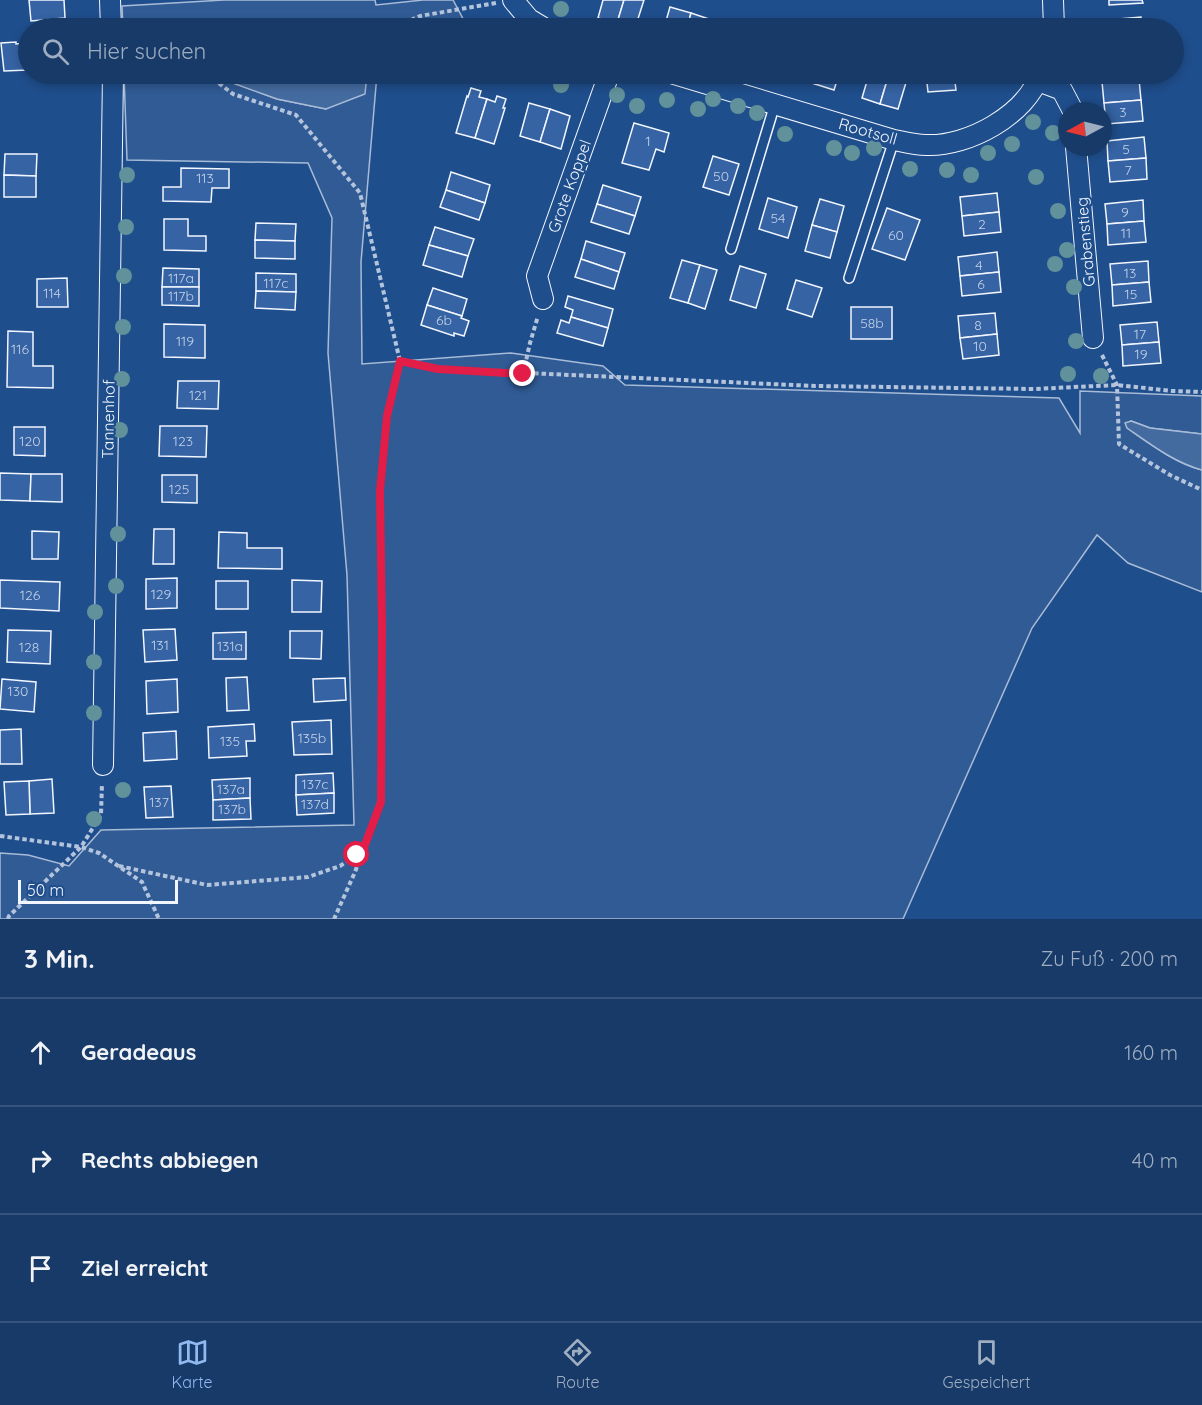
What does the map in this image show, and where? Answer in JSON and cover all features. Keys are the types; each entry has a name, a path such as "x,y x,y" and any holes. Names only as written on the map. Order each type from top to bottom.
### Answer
{"street":[{"path":"110,0 111,18"},
{"path":"513,0 528,18"},
{"path":"1053,0 1053,18"},
{"name":"Tannenhof","path":"103,765 113,84"},
{"name":"Grote Koppel","path":"543,299 537,276 605,84"},
{"name":"Rootsoll","path":"707,84 894,140 926,145 960,141 998,124 1019,106 1034,84"},
{"path":"1051,84 1062,90 1068,102"},
{"name":"Grabenstieg","path":"1077,156 1093,338"}],"lane":[{"path":"731,249 774,104"},
{"path":"849,278 894,140"}],"path":[{"path":"415,18 503,0"},
{"path":"220,84 233,94 296,115 360,193 400,361 387,416 380,491 381,802 334,919"},
{"path":"523,374 543,299"},
{"path":"1093,338 1117,385 1119,444 1170,475 1202,490"},
{"path":"400,361 438,369 814,386 1034,389 1117,385 1202,392"},
{"path":"8,919 81,847 101,815 103,765"},
{"path":"0,836 81,847 99,853 142,882 159,919"},
{"path":"119,866 207,885 262,882 308,877 340,866 363,850"}],"shaded area":[{"path":"224,0 375,0 376,5 423,0 453,0 463,18 123,18 122,6"},
{"path":"124,84 236,84 277,99 326,109 366,84 376,84 361,262 362,364 511,353 603,366 625,385 1059,398 1080,433 1080,391 1202,396 1202,434 1150,428 1131,421 1127,428 1172,458 1202,470 1202,592 1128,563 1097,535 1032,628 903,919 0,919 0,853 28,855 69,866 101,830 354,825 347,575 328,353 332,218 308,163 127,160"},
{"path":"235,84 366,84 365,94 326,109 277,99"},
{"path":"1131,421 1150,428 1202,434 1202,470 1172,458 1127,428 1125,423"}],"building":[{"path":"29,0 64,0 65,18 31,18"},
{"path":"603,0 624,0 619,18 598,18"},
{"path":"624,0 644,0 638,18 619,18"},
{"path":"1109,0 1142,0 1143,3 1109,5"},
{"path":"670,7 691,13 690,18 667,18"},
{"path":"691,13 706,18 690,18"},
{"path":"1,43 18,44 18,70 4,71"},
{"path":"815,84 836,84 834,90"},
{"path":"866,84 886,84 880,104 862,98"},
{"path":"886,84 906,84 898,109 880,104"},
{"path":"927,84 955,84 956,90 928,92"},
{"path":"1102,84 1139,84 1141,100 1104,102"},
{"path":"471,88 481,91 479,97 487,99 475,138 456,133"},
{"path":"497,96 506,99 494,144 475,138 487,99 495,102"},
{"path":"1141,100 1143,121 1112,124 1112,102"},
{"path":"529,103 550,109 540,142 520,136"},
{"path":"550,109 570,116 561,149 540,142"},
{"path":"634,123 669,133 664,152 656,149 649,170 622,163"},
{"path":"1144,137 1146,158 1108,161 1108,156 1112,156 1112,140"},
{"path":"5,154 37,154 36,176 4,175"},
{"path":"713,156 739,164 729,195 703,187"},
{"path":"1146,158 1147,179 1110,182 1108,161"},
{"path":"181,168 229,169 229,188 212,188 211,202 163,201 163,187 181,187"},
{"path":"451,172 490,185 485,203 446,190"},
{"path":"4,175 36,176 36,197 4,197"},
{"path":"603,185 641,197 635,216 597,204"},
{"path":"446,190 485,203 479,220 440,207"},
{"path":"997,193 999,212 962,216 960,197"},
{"path":"768,198 797,207 788,238 759,229"},
{"path":"820,199 844,206 837,232 812,225"},
{"path":"1143,200 1144,221 1107,224 1105,204"},
{"path":"597,204 635,216 629,234 591,222"},
{"path":"887,208 920,220 905,260 872,249"},
{"path":"999,212 1001,232 964,236 962,216"},
{"path":"164,219 188,219 188,236 206,236 206,251 164,250"},
{"path":"1144,221 1146,242 1108,245 1107,224"},
{"path":"256,223 296,224 295,241 255,240"},
{"path":"812,225 837,232 830,258 805,251"},
{"path":"435,227 474,239 468,256 429,245"},
{"path":"255,240 295,241 295,259 255,258"},
{"path":"586,241 625,253 619,272 581,259"},
{"path":"429,245 468,256 462,277 423,265"},
{"path":"997,252 999,272 960,276 958,257"},
{"path":"581,259 619,272 614,289 575,277"},
{"path":"682,260 700,265 688,303 670,298"},
{"path":"1148,261 1149,282 1112,285 1110,264"},
{"path":"700,265 717,270 705,309 688,303"},
{"path":"740,266 766,274 756,308 730,300"},
{"path":"163,268 199,269 199,287 162,287"},
{"path":"999,272 1001,292 962,296 960,276"},
{"path":"256,273 296,274 296,292 256,291"},
{"path":"67,278 68,307 37,307 37,279"},
{"path":"796,280 822,288 812,317 787,309"},
{"path":"1149,282 1151,302 1113,306 1112,285"},
{"path":"162,287 199,287 199,306 162,305"},
{"path":"433,288 467,299 462,316 427,305"},
{"path":"256,291 296,292 295,310 255,308"},
{"path":"568,296 613,309 608,328 571,317 573,310 565,307"},
{"path":"427,305 462,316 461,318 469,321 464,336 454,333 454,336 421,325"},
{"path":"851,307 892,307 892,339 851,339"},
{"path":"995,313 997,334 960,338 958,316"},
{"path":"571,317 608,328 603,346 557,333 561,320 569,323"},
{"path":"1157,322 1159,342 1122,345 1120,325"},
{"path":"164,324 205,325 205,358 164,357"},
{"path":"8,331 33,332 33,366 53,366 53,388 7,387"},
{"path":"997,334 999,355 963,359 960,338"},
{"path":"1159,342 1161,363 1123,366 1122,345"},
{"path":"178,381 219,381 218,409 177,408"},
{"path":"160,426 207,426 206,457 159,456"},
{"path":"14,427 45,427 45,456 14,455"},
{"path":"0,473 31,474 30,501 0,500"},
{"path":"31,474 62,474 62,502 30,501"},
{"path":"162,475 197,475 197,503 162,502"},
{"path":"154,529 174,529 174,564 153,564"},
{"path":"32,531 59,532 58,559 32,559"},
{"path":"219,532 247,533 247,548 282,548 282,569 218,568"},
{"path":"177,578 177,608 146,609 146,579"},
{"path":"0,580 60,582 59,611 0,608"},
{"path":"292,580 322,581 321,612 292,612"},
{"path":"216,581 248,581 248,609 216,609"},
{"path":"175,629 177,660 145,662 143,630"},
{"path":"8,630 51,631 50,664 7,662"},
{"path":"290,631 322,631 321,659 290,658"},
{"path":"246,632 246,659 213,659 213,633"},
{"path":"247,677 249,710 227,711 226,678"},
{"path":"345,678 346,700 314,702 313,679"},
{"path":"2,679 36,682 34,712 0,709"},
{"path":"177,679 178,712 147,714 146,681"},
{"path":"331,720 332,754 294,755 292,722"},
{"path":"254,724 255,741 246,741 247,756 209,758 208,727"},
{"path":"21,729 22,764 0,764 0,730"},
{"path":"176,731 177,759 144,761 143,733"},
{"path":"333,773 334,793 296,795 296,775"},
{"path":"250,778 250,798 213,800 212,780"},
{"path":"52,779 54,813 30,814 29,781"},
{"path":"29,781 30,814 6,815 4,782"},
{"path":"171,786 173,817 146,818 144,787"},
{"path":"334,793 334,813 297,815 296,795"},
{"path":"250,798 251,819 213,820 213,800"}],"route":[{"path":"357,855 363,850 381,802 380,491 387,416 400,361 438,369 523,374"}]}
